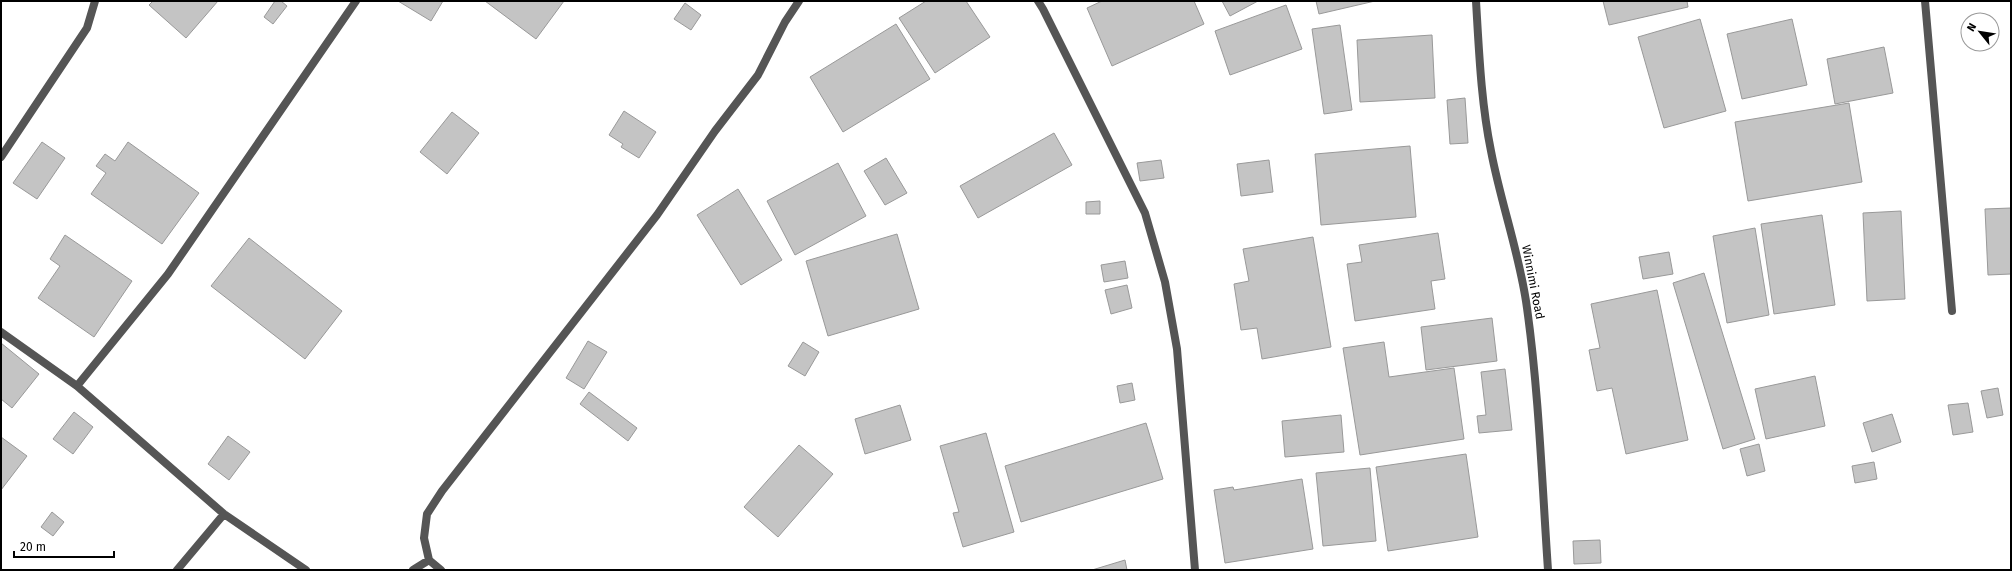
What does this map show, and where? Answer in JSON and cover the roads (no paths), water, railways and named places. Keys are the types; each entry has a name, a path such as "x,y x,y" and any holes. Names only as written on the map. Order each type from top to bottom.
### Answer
{"street":[{"path":"1,157 88,28 95,1"},
{"path":"77,386 168,274 356,1"},
{"path":"441,570 429,560 424,538 427,514 442,491 657,215 715,131 758,75 785,22 799,1"},
{"path":"1038,1 1145,213 1165,282 1177,349 1195,570"},
{"name":"Winnimi Road","path":"1476,1 1480,85 1490,151 1522,277 1527,308 1536,387 1548,570"},
{"path":"1925,1 1952,311"},
{"path":"1,332 77,386 224,514 306,570"},
{"path":"177,570 224,514"},
{"path":"413,570 429,560"}]}
